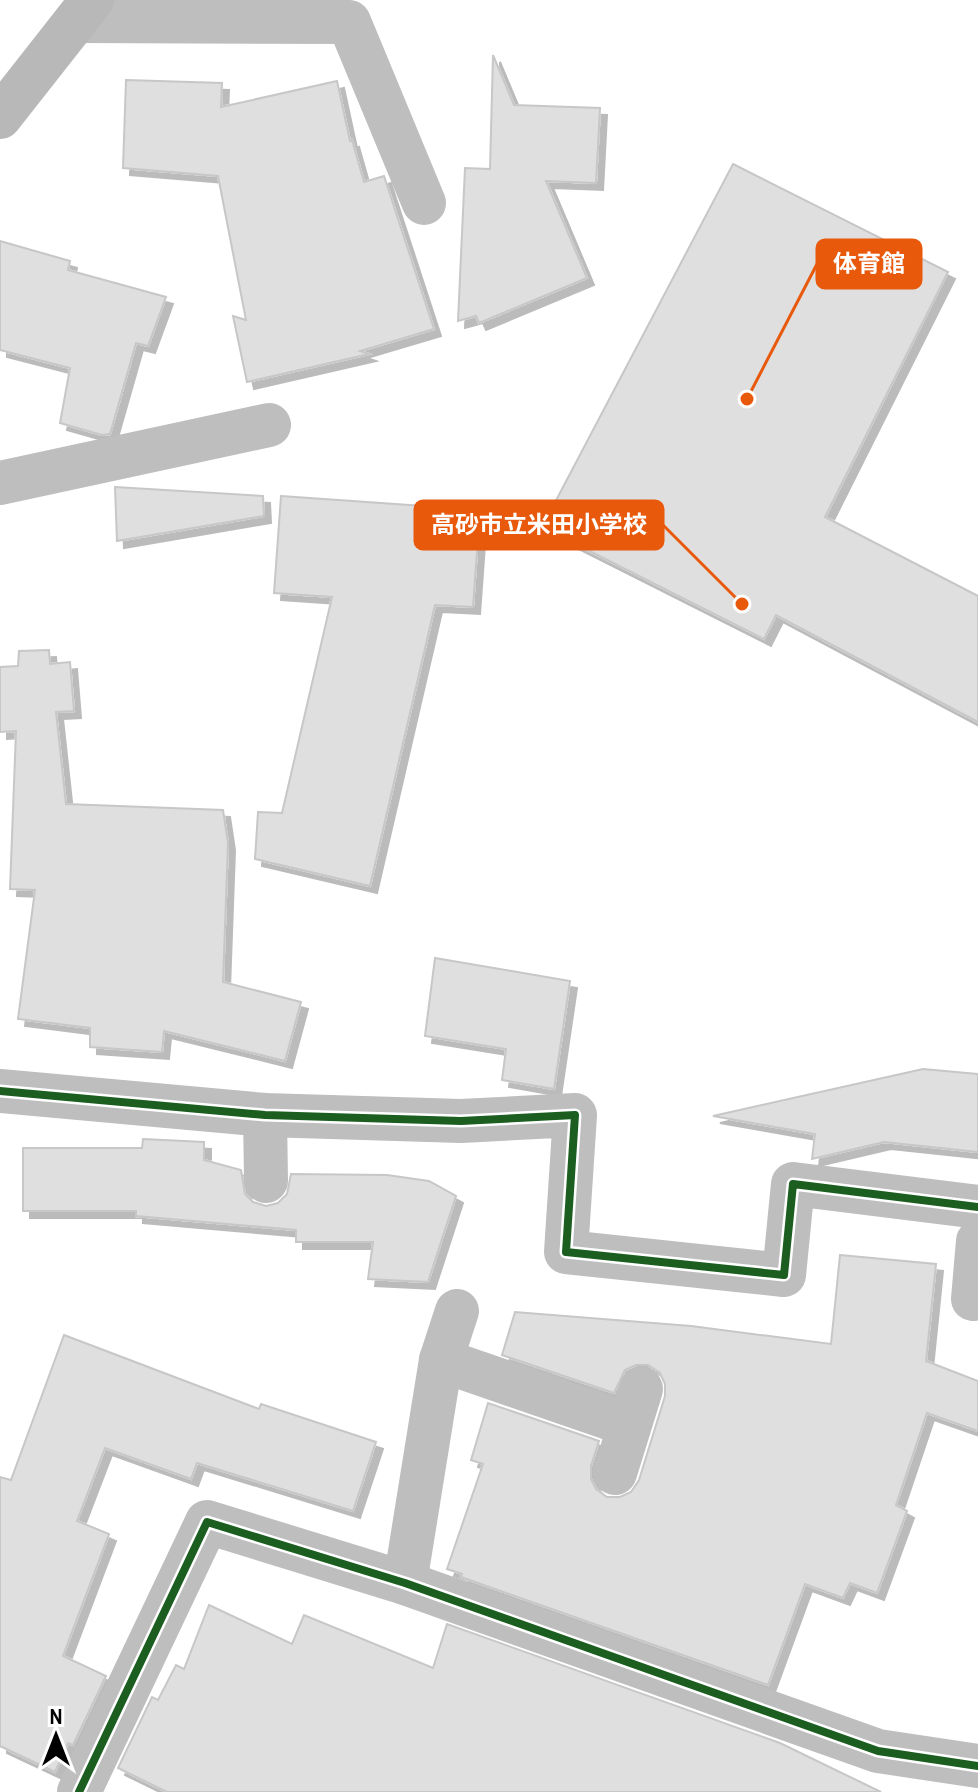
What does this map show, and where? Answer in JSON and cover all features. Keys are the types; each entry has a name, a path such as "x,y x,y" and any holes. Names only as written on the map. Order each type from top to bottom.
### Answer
{"main road":[{"path":"0,117 84,10"}],"street":[{"path":"84,10 349,22 424,203"},
{"path":"0,483 269,425"},
{"path":"0,1091 265,1115 461,1121 575,1115 566,1252 784,1275 793,1184 978,1207"},
{"path":"265,1115 266,1181"},
{"path":"973,1299 978,1241"},
{"path":"405,1583 441,1360 457,1311"},
{"path":"441,1360 635,1407 615,1473"},
{"path":"79,1792 207,1522 405,1583 878,1751 978,1766"}],"building":[{"path":"493,55 514,105 600,108 596,183 546,181 587,278 479,323 476,316 458,321 465,168 490,169"},
{"path":"126,80 222,83 221,107 337,81 350,141 364,182 384,176 434,329 360,351 369,354 247,382 233,316 246,320 218,176 123,168"},
{"path":"733,164 948,272 825,517 978,596 978,722 776,615 764,639 542,527"},
{"path":"0,241 70,261 68,270 166,297 148,346 136,343 110,434 102,435 60,423 70,368 0,350"},
{"path":"115,487 263,496 264,516 117,541"},
{"path":"281,496 480,510 473,607 435,605 370,886 255,859 258,812 282,813 332,597 274,593"},
{"path":"49,650 50,664 70,662 74,711 56,712 66,804 223,810 228,843 223,982 301,1002 285,1061 164,1031 162,1052 90,1047 90,1028 18,1019 35,890 10,889 16,731 0,732 0,667 18,666 19,651"},
{"path":"435,958 570,981 554,1089 502,1080 506,1049 425,1036"},
{"path":"923,1069 978,1074 978,1152 884,1142 812,1159 815,1134 713,1116"},
{"path":"143,1139 204,1142 204,1160 241,1170 245,1194 253,1202 266,1206 278,1203 287,1194 291,1174 387,1175 429,1181 456,1196 428,1282 368,1279 373,1242 296,1242 296,1230 136,1216 136,1211 23,1211 23,1148 142,1148"},
{"path":"840,1255 936,1264 926,1361 978,1381 978,1431 927,1413 896,1505 907,1511 877,1593 850,1583 843,1598 805,1584 768,1685 461,1577 462,1574 447,1569 483,1464 471,1460 488,1403 599,1441 591,1466 591,1479 596,1489 607,1497 620,1497 631,1492 639,1480 665,1396 665,1384 660,1373 648,1365 636,1365 625,1370 614,1393 502,1355 515,1312 691,1326 831,1344"},
{"path":"64,1335 259,1409 261,1404 376,1442 353,1511 197,1463 191,1479 105,1448 77,1521 109,1534 63,1656 106,1676 73,1745 68,1743 55,1772 0,1746 0,1477 11,1480"},
{"path":"209,1605 292,1644 304,1615 433,1668 447,1624 780,1743 881,1792 167,1792 118,1768 152,1697 158,1700 176,1665 184,1669"}],"cycle path":[{"path":"0,1091 265,1115 461,1121 575,1115 566,1252 784,1275 793,1184 978,1207"},
{"path":"79,1792 207,1522 405,1583 878,1751 978,1766"}],"place":[{"name":"体育館","path":"747,399"},
{"name":"高砂市立米田小学校","path":"742,604"}]}
